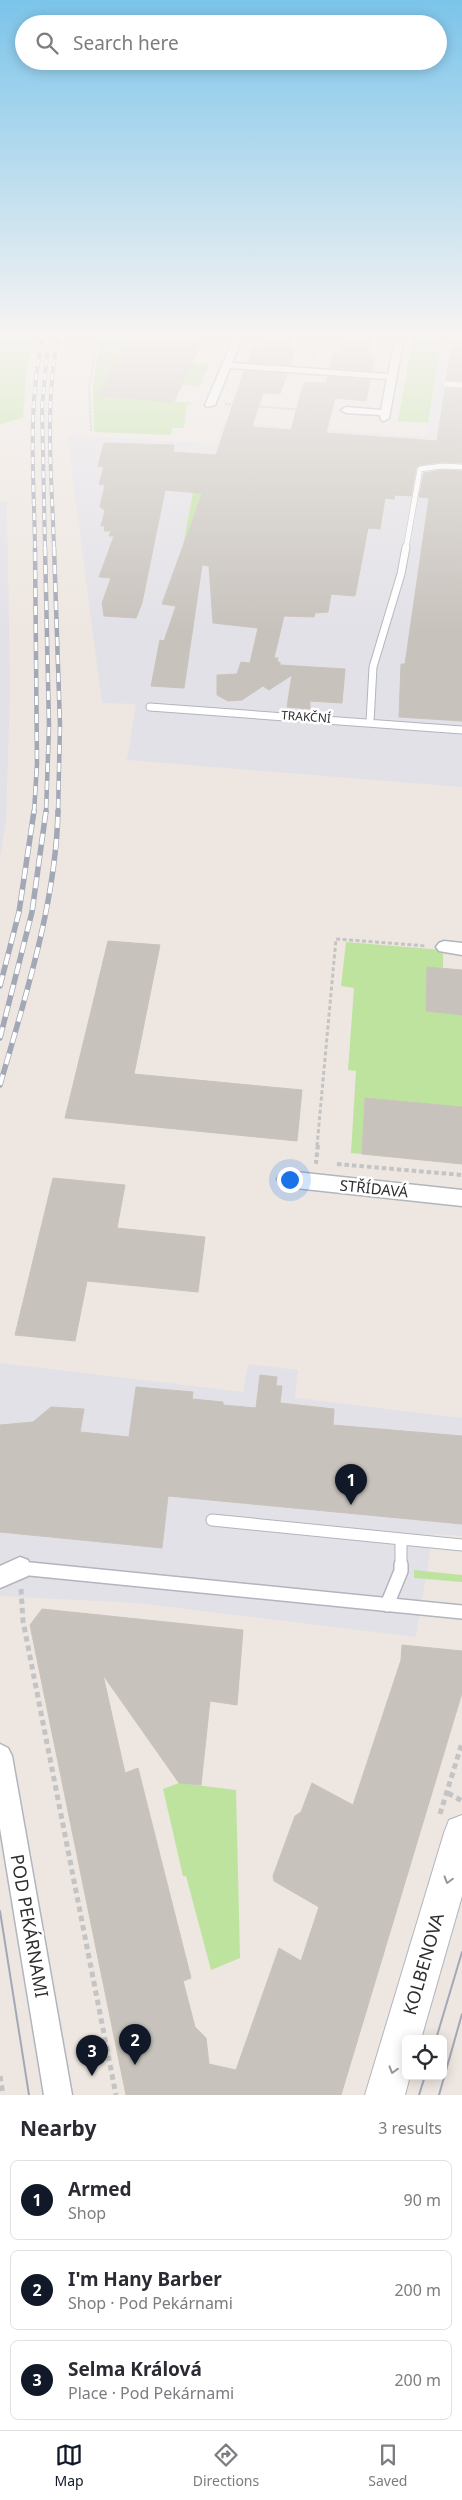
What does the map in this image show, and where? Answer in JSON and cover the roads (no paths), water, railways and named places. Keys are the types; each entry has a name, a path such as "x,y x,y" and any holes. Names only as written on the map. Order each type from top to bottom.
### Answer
{"main road":[{"name":"KOLBENOVA","path":"385,2095 462,1833"}],"street":[{"path":"444,947 462,949"},
{"name":"STŘÍDAVÁ","path":"286,1179 462,1198"},
{"path":"0,1577 20,1568"},
{"name":"POD PEKÁRNAMI","path":"0,1756 58,2095"}],"lane":[{"path":"370,722 373,667 401,574 420,469 442,466 462,467"},
{"name":"TRAKČNÍ","path":"150,706 462,730"},
{"path":"212,1520 462,1545"},
{"path":"388,1605 400,1572 401,1539"},
{"path":"20,1568 462,1612"}],"tram line":[{"path":"0,1911 29,2095"},
{"path":"437,2035 462,1952"},
{"path":"439,2095 462,2014"},
{"path":"419,2095 424,2080"}],"railway":[{"path":"33,435 35,548"},
{"path":"43,435 45,548"},
{"path":"50,435 54,548"},
{"path":"34,813 37,764 35,547"},
{"path":"45,547 49,726 46,813"},
{"path":"54,547 60,725 58,813"},
{"path":"0,986 19,912 34,811"},
{"path":"0,1038 32,912 46,811"},
{"path":"0,1085 38,950 52,880 58,811"}],"place":[{"name":"Armed","path":"351,1505"},
{"name":"I'm Hany Barber","path":"135,2065"},
{"name":"Selma Králová","path":"92,2076"}]}
